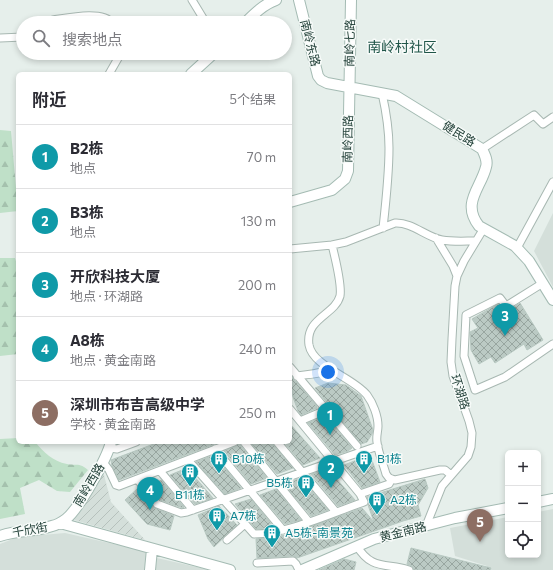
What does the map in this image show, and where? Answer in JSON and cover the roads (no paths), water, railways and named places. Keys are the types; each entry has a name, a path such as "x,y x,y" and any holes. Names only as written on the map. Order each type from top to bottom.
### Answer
{"street":[{"path":"192,0 202,16"},
{"path":"252,16 276,0"},
{"name":"南岭东路","path":"299,0 319,78 327,83 349,87"},
{"name":"南岭七路","path":"349,87 351,0"},
{"path":"91,16 102,16"},
{"path":"0,38 16,37"},
{"path":"110,72 117,60"},
{"path":"193,72 206,60"},
{"name":"健民路","path":"349,87 396,96 482,149 485,155 487,167 476,189 472,202 472,213 479,226 517,248 529,261 553,300"},
{"name":"南岭西路","path":"292,201 332,190 345,179 348,171 349,87"},
{"path":"382,93 386,114 389,147 383,228"},
{"path":"482,149 534,116 543,124 553,117"},
{"path":"517,248 553,182"},
{"path":"292,249 332,245 346,242 395,223 400,223 442,240 476,242"},
{"name":"环湖路","path":"426,526 442,486 468,456 472,447 472,433 453,376 451,362 455,286 458,276 484,228"},
{"path":"436,238 458,276"},
{"path":"332,245 340,294 338,302 334,307 326,312 309,332 309,346 314,356 322,364 360,387 368,396 377,417 378,446 387,476 392,480"},
{"path":"543,283 506,306 500,298 466,315 464,356 475,390 505,377 553,344"},
{"path":"298,376 326,371 329,368"},
{"path":"292,369 357,446"},
{"path":"292,420 326,410"},
{"path":"188,460 254,534 283,530 364,502 360,494 292,411"},
{"path":"110,445 117,449 131,444"},
{"path":"103,462 109,470 116,485 119,486 229,444"},
{"path":"246,444 308,522"},
{"path":"279,444 336,512"},
{"name":"南岭西路","path":"60,523 67,519 77,506 103,462 110,445"},
{"path":"138,480 157,504 181,513 223,500 378,446"},
{"path":"215,449 283,530"},
{"path":"360,494 389,484 392,480 440,470 445,470 450,475"},
{"path":"160,471 193,510"},
{"path":"541,501 553,499"},
{"name":"黄金南路","path":"300,570 374,539 455,518 505,509"},
{"path":"60,523 230,570"},
{"name":"千欣街","path":"0,536 30,531 60,523"},
{"path":"227,540 245,524"},
{"path":"357,546 368,561 380,565 408,570"},
{"path":"150,570 152,548"},
{"path":"257,563 293,561 300,570"}],"place":[{"name":"开欣科技大厦","path":"505,336"},
{"name":"B2栋","path":"330,435"},
{"name":"B10栋","path":"219,474"},
{"name":"B1栋","path":"364,474"},
{"name":"B11栋","path":"190,487"},
{"name":"B3栋","path":"331,488"},
{"name":"B5栋","path":"306,498"},
{"name":"A8栋","path":"150,510"},
{"name":"A2栋","path":"377,515"},
{"name":"A7栋","path":"217,531"},
{"name":"深圳市布吉高级中学","path":"480,542"},
{"name":"A5栋-南景苑","path":"272,548"}],"district":[{"name":"南岭村社区","path":"402,47"}]}
